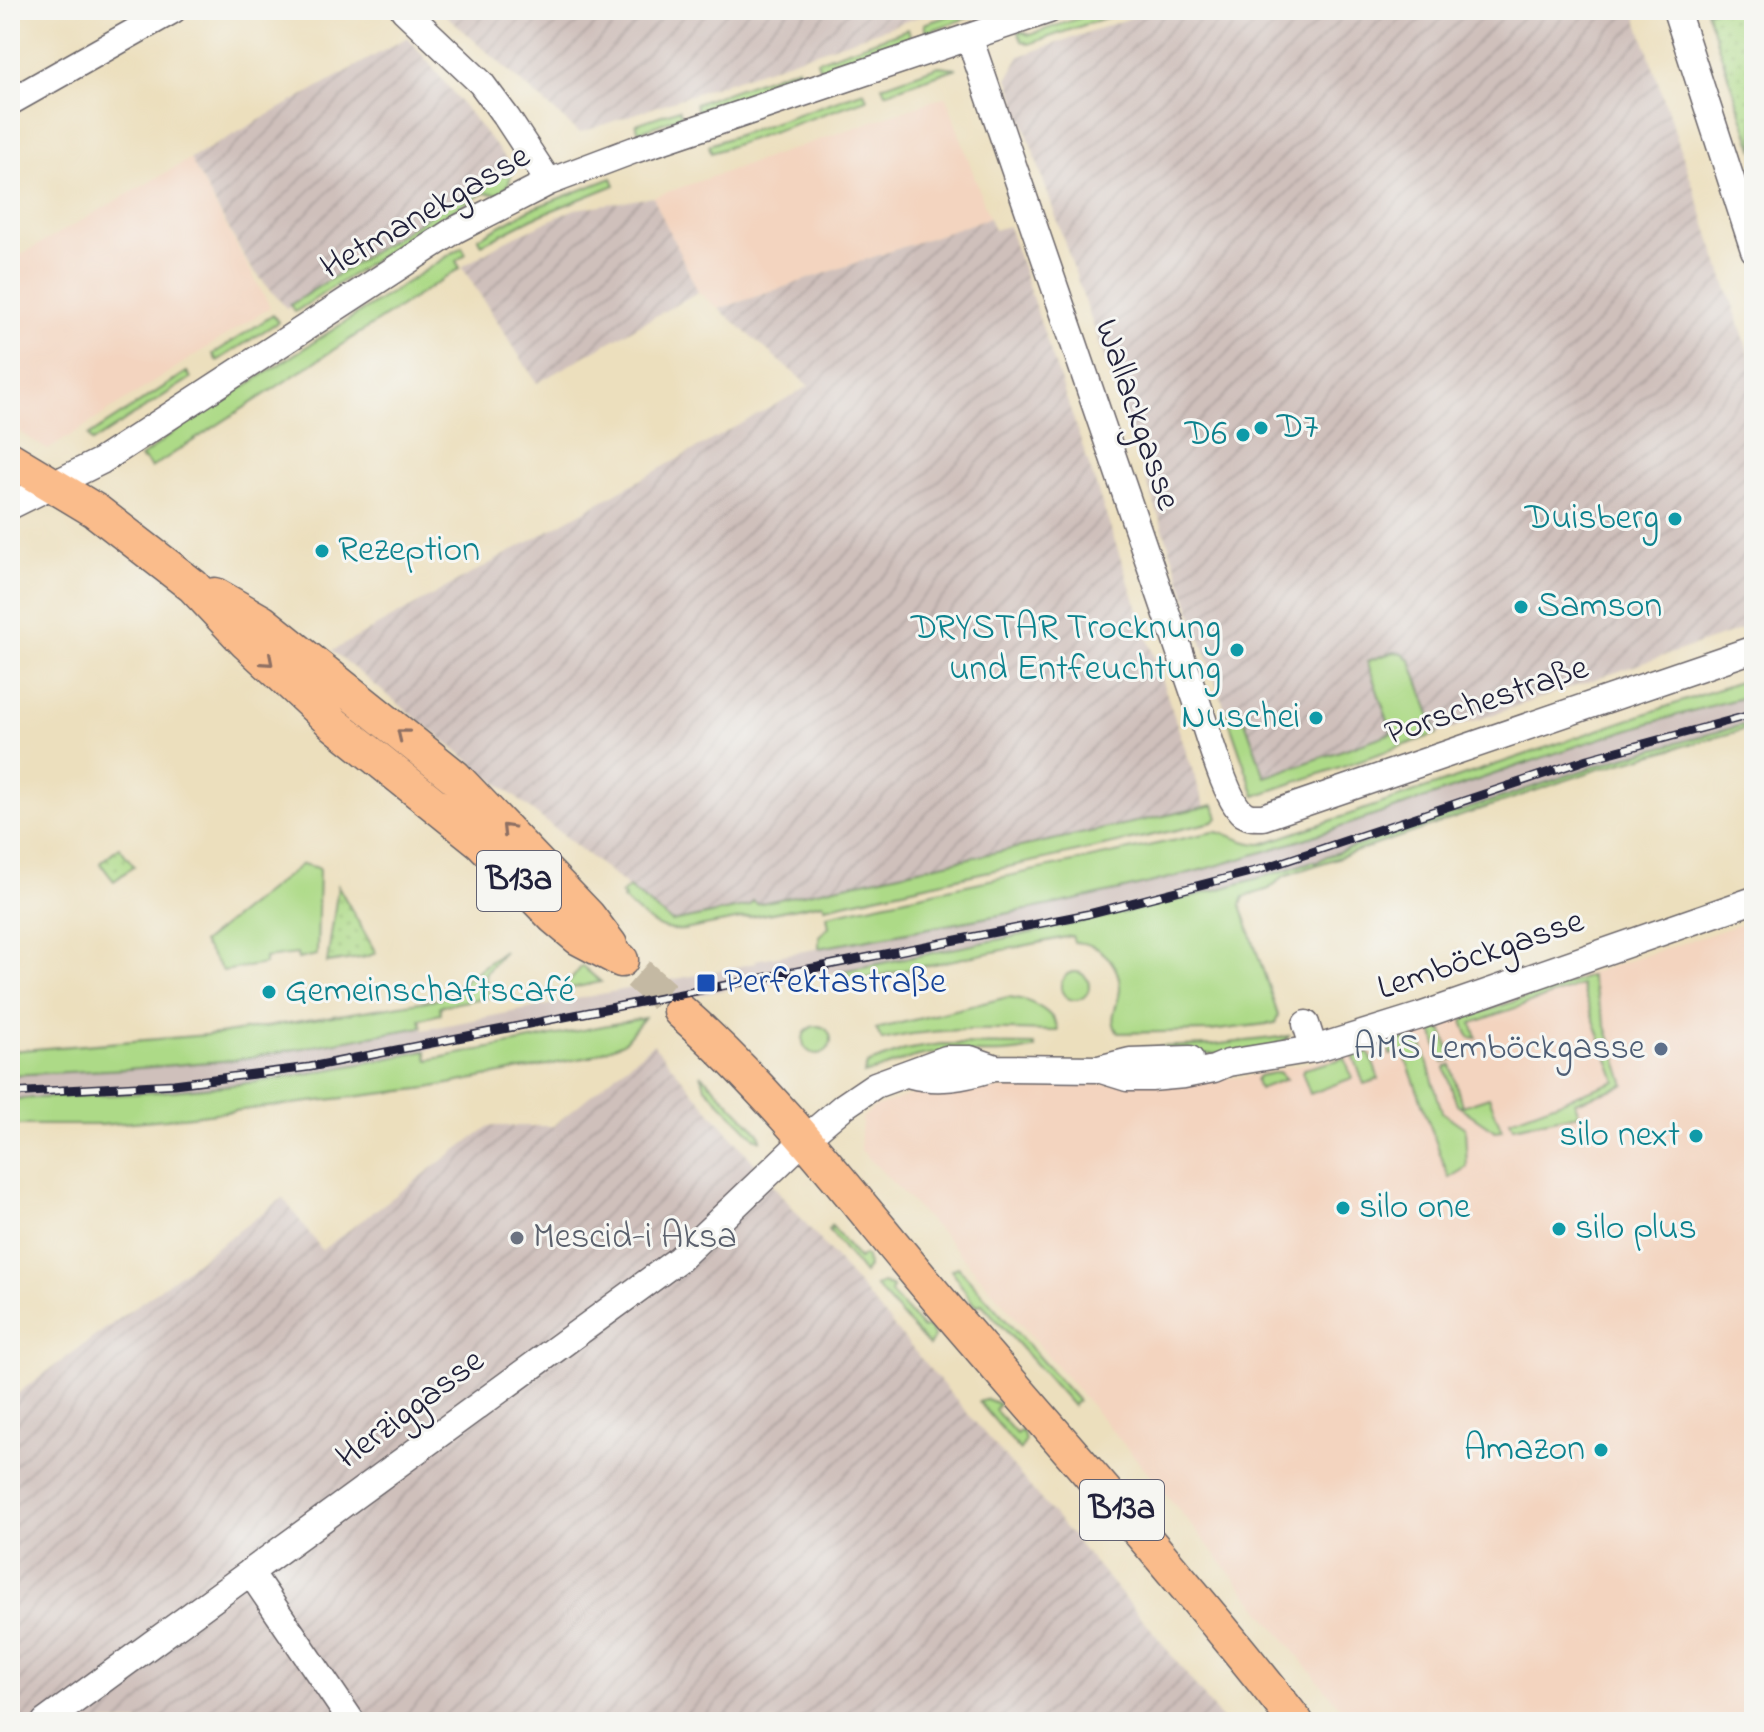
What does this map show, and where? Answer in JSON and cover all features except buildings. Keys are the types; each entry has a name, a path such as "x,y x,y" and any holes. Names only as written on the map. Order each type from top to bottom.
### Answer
{"main road":[{"name":"B13a","path":"10,459 96,511 193,586 262,622 447,770 588,916 629,967"},
{"name":"B13a","path":"680,1011 762,1089 1187,1586 1296,1722"}],"street":[{"path":"10,102 173,10"},
{"path":"404,10 481,83 549,182"},
{"name":"Hetmanekgasse","path":"10,506 101,461 455,230 549,182 634,150 1049,10"},
{"path":"1676,10 1754,250"},
{"name":"Wallackgasse","path":"969,37 1199,708 1230,796 1242,813"},
{"name":"Porschestraße","path":"1242,813 1263,817 1754,649"},
{"name":"Lemböckgasse","path":"805,1139 862,1093 881,1082 946,1059 970,1059 996,1068 1098,1069 1140,1060 1213,1059 1228,1063 1310,1036 1408,1020 1754,900"},
{"name":"Herziggasse","path":"45,1722 679,1259 805,1139"},
{"path":"250,1572 352,1722"}],"shaded area":[{"path":"440,10 939,10 579,133"},
{"path":"1153,10 1634,10 1754,368 1754,625 1255,796 1008,78 1020,56"},
{"path":"408,37 515,170 365,255 287,309 249,265 190,159"},
{"path":"946,96 989,218 719,309 698,292 653,197"},
{"path":"190,159 270,307 48,450 10,426 10,261"},
{"path":"653,197 698,292 537,383 462,267 505,241 575,209"},
{"path":"989,218 994,230 1008,226 1205,807 757,904 753,901 749,906 672,922 332,651 809,386 719,309"},
{"path":"1754,695 1754,722 1614,760 1314,863 1140,909 788,982 760,987 759,983 317,1072 205,1088 10,1099 10,1075 234,1060 422,1027 423,1030 755,963 755,960 967,921 1162,880 1264,852 1620,732"},
{"path":"1754,920 1754,1722 1352,1722 1152,1477 995,1294 949,1241 860,1149 862,1118 873,1108 919,1092 1241,1077 1327,1059"},
{"path":"653,1044 1151,1629 1224,1722 10,1722 10,1399 283,1198 322,1250 489,1126 553,1126"}],"green space":[{"path":"966,10 991,10 926,32 924,24"},
{"path":"1102,10 1128,10 1029,44 1022,41 1018,31 1030,35"},
{"path":"1706,10 1754,10 1754,151"},
{"path":"908,29 911,38 820,70 817,61"},
{"path":"939,66 957,68 885,93 882,86"},
{"path":"798,67 801,76 698,112 695,104"},
{"path":"864,91 867,99 711,153 709,145"},
{"path":"679,109 682,116 639,132 636,124"},
{"path":"513,169 508,185 499,194 484,193 442,216 295,312 290,305 457,198"},
{"path":"612,178 615,185 533,218 482,244 478,238 531,209"},
{"path":"462,247 466,254 456,261 460,268 151,468 140,458 175,431"},
{"path":"273,315 278,322 217,361 213,354"},
{"path":"187,372 191,378 92,442 88,436"},
{"path":"1394,652 1403,653 1411,661 1437,734 1255,796 1225,709 1239,704 1265,777 1392,733 1367,661"},
{"path":"1754,677 1754,695 1629,729 1324,833 1208,868 1042,907 819,948 819,936 829,927 827,915 1213,832 1262,844"},
{"path":"1754,722 1754,727 1602,768 1284,876 1269,889 1244,897 1241,905 1278,1015 1275,1023 1210,1031 1118,1033 1114,1021 1120,989 1116,970 1100,950 1074,942 1072,936 856,980 842,971 1198,895 1315,863 1327,856 1614,760"},
{"path":"1214,805 1218,818 1213,822 825,907 823,903 684,930 666,929 650,922 621,894 629,888 672,922 749,906 753,901 757,904"},
{"path":"119,847 134,866 114,881 100,863"},
{"path":"302,864 319,868 317,955 298,959 297,954 265,958 265,964 223,971 202,943"},
{"path":"338,886 376,953 327,963"},
{"path":"504,951 485,974 490,997 440,1006 441,1014 420,1019 422,1027 234,1060 10,1075 10,1051 219,1034 439,999"},
{"path":"582,966 601,982 563,990"},
{"path":"1075,972 1085,976 1089,986 1085,996 1075,1000 1065,996 1061,986 1065,976"},
{"path":"1590,976 1625,1085 1575,1102 1579,1114 1513,1127 1510,1120 1616,1081 1581,985 1472,1023 1477,1038 1469,1037 1463,1021"},
{"path":"1008,997 1039,1007 1052,1017 1058,1031 947,1031 882,1040 876,1029"},
{"path":"644,1018 623,1043 589,1057 428,1088 101,1125 10,1125 10,1099 149,1093 231,1085 426,1051 428,1060"},
{"path":"817,1026 827,1030 831,1040 827,1050 817,1054 807,1050 803,1040 807,1030"},
{"path":"1438,1028 1443,1032 1453,1060 1443,1063 1432,1030"},
{"path":"1289,1036 1280,1044 1267,1048 1225,1053 1154,1054 1123,1048 1212,1045"},
{"path":"1407,1038 1423,1047 1442,1112 1465,1128 1467,1167 1449,1178 1403,1051 1390,1055 1389,1045"},
{"path":"941,1044 1034,1045 1035,1048 1009,1053 929,1054 864,1074 867,1064 905,1050"},
{"path":"1365,1052 1370,1055 1379,1079 1364,1084 1353,1055"},
{"path":"1345,1058 1352,1078 1310,1094 1302,1072 1304,1069"},
{"path":"1451,1065 1462,1106 1489,1097 1502,1130 1495,1131 1457,1105 1445,1068"},
{"path":"1279,1072 1286,1079 1259,1089 1256,1080 1259,1076"},
{"path":"701,1074 759,1133 761,1140 754,1137 705,1087"},
{"path":"831,1225 859,1259 864,1255 867,1257 868,1267 864,1274 829,1230"},
{"path":"958,1267 1078,1401 1073,1406 982,1304 975,1306 951,1270"},
{"path":"883,1283 893,1287 891,1293 923,1329 928,1326 934,1337 929,1346 875,1286"},
{"path":"987,1399 999,1404 995,1410 1016,1434 1023,1432 1025,1442 1020,1450 979,1402"}],"tunnel":[{"path":"638,974 680,1011"}],"railway":[{"path":"10,1093 174,1084 310,1067 1088,914 1262,869 1588,759 1754,714"}],"place":[{"name":"D7","path":"1261,428"},
{"name":"D6","path":"1243,435"},
{"name":"Duisberg","path":"1675,519"},
{"name":"Rezeption","path":"322,551"},
{"name":"Samson","path":"1521,607"},
{"name":"DRYSTAR Trocknung und Entfeuchtung","path":"1237,650"},
{"name":"Nuschei","path":"1316,718"},
{"name":"Perfektastraße","path":"706,983"},
{"name":"Gemeinschaftscafé","path":"269,992"},
{"name":"AMS Lemböckgasse","path":"1661,1049"},
{"name":"silo next","path":"1696,1136"},
{"name":"silo one","path":"1343,1208"},
{"name":"silo plus","path":"1559,1229"},
{"name":"Mescid-i Aksa","path":"517,1238"},
{"name":"Amazon","path":"1601,1450"}]}
